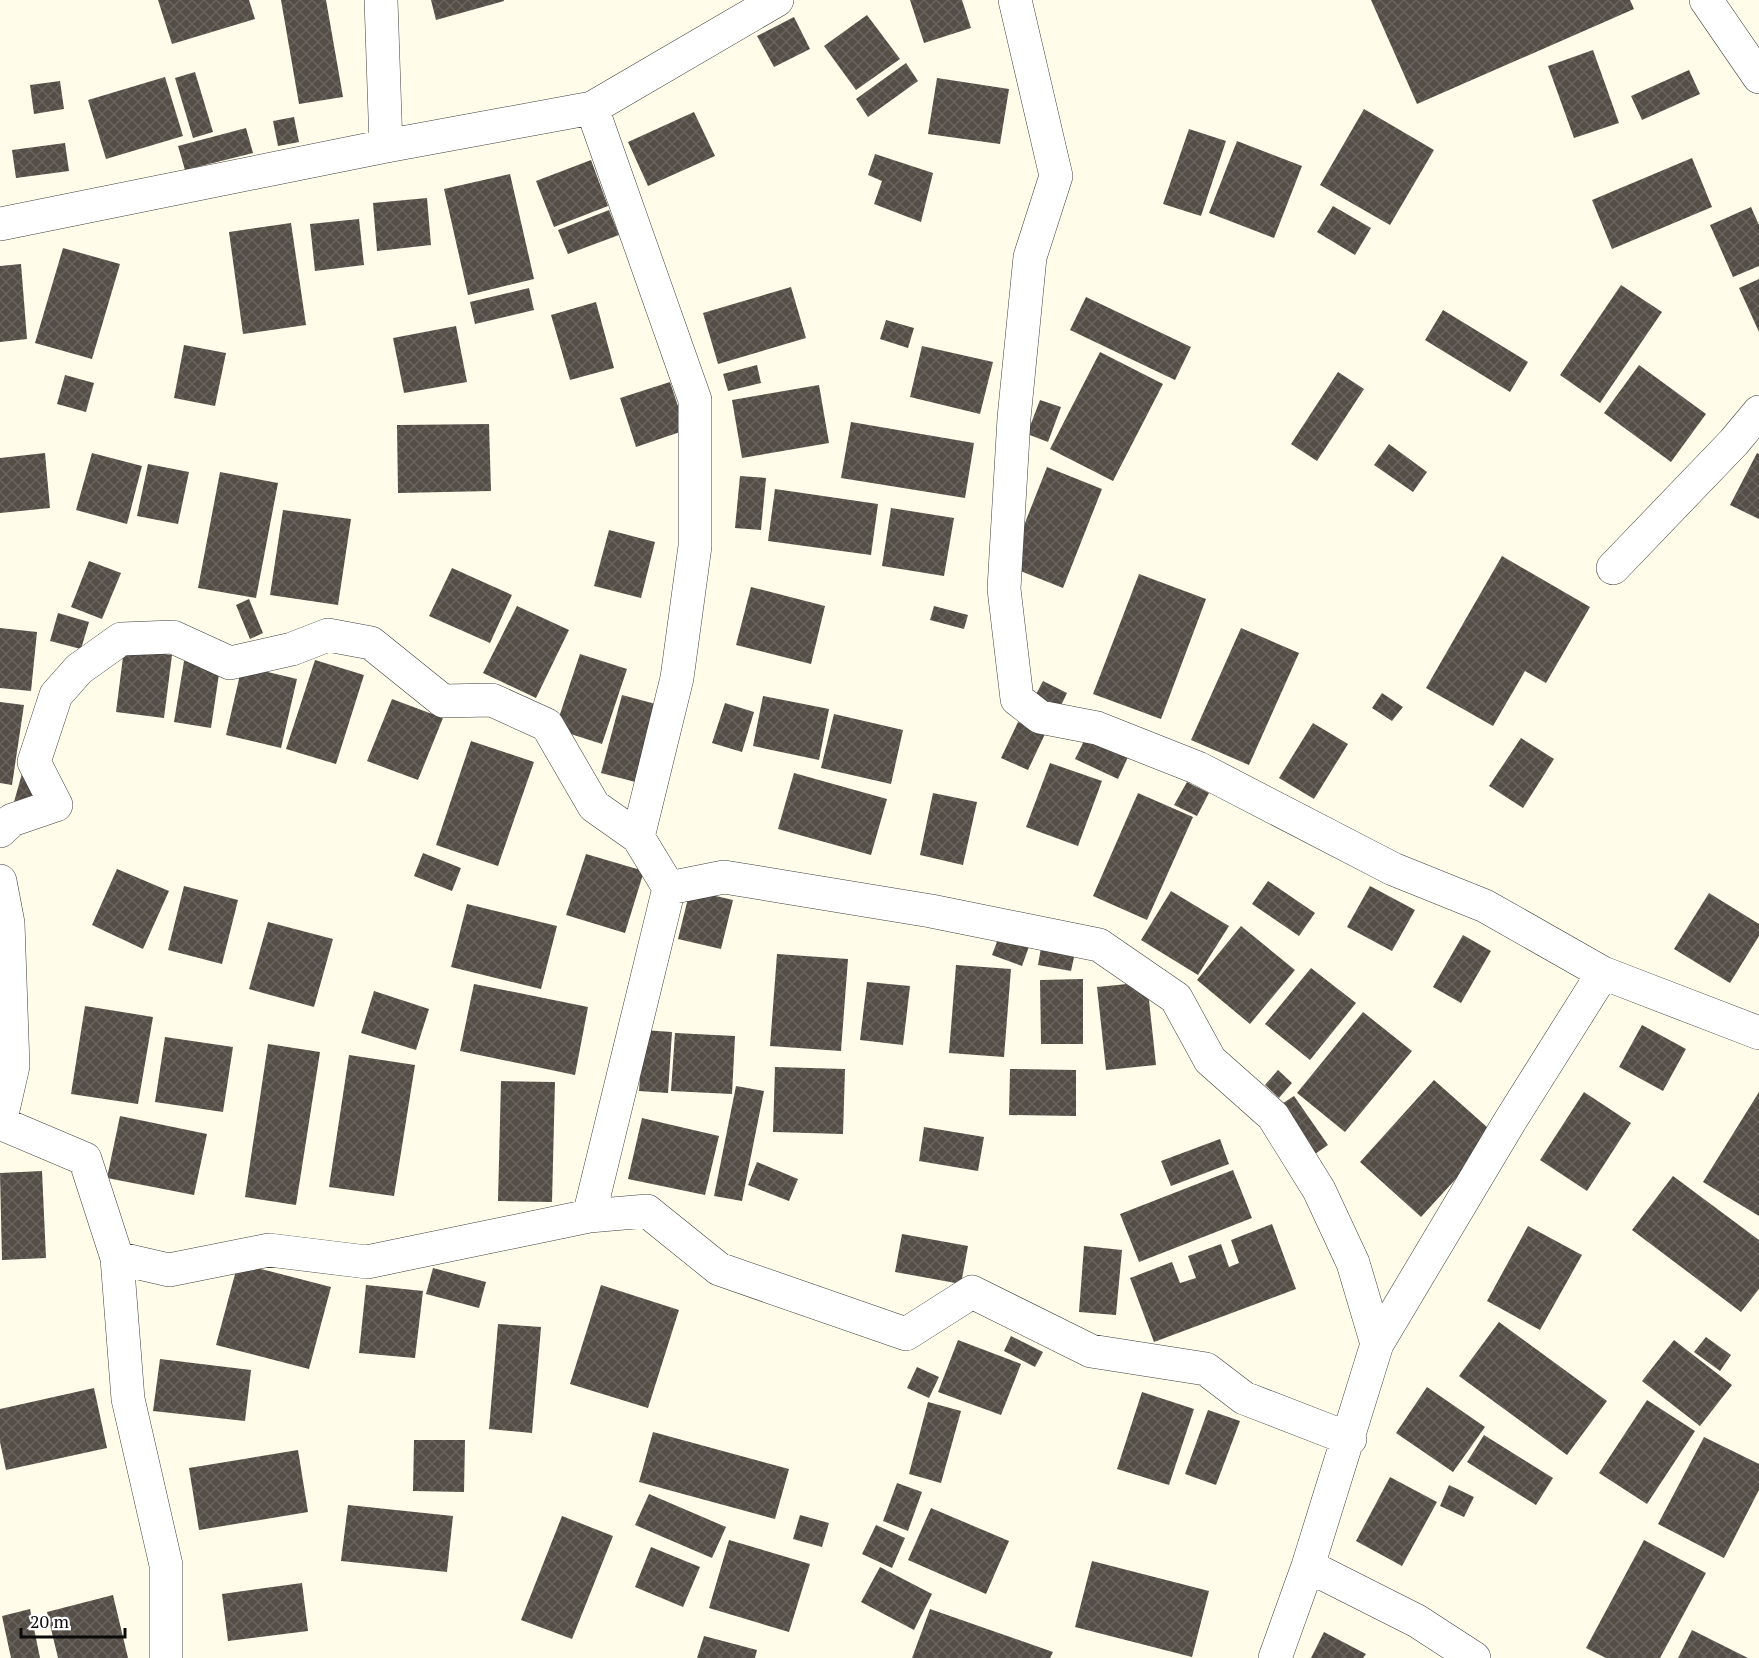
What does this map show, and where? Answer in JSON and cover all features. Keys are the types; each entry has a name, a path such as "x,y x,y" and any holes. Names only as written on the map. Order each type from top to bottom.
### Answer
{"street":[{"path":"381,0 386,146"},
{"path":"0,224 386,146 592,108 777,0"},
{"path":"1015,0 1056,176 1030,257 1014,418 1004,589 1017,699 1040,717 1097,728 1198,768 1393,870 1485,906 1603,974 1759,1033"},
{"path":"1706,0 1759,77"},
{"path":"592,108 695,400 695,546 677,678 638,837"},
{"path":"1613,568 1759,412"},
{"path":"0,831 12,820 56,805 34,762 56,695 79,669 121,639 174,636 230,663 292,649 328,634 371,643 443,701 492,700 547,725 594,806 638,837 669,888 589,1216"},
{"path":"669,888 724,877 931,910 1099,945 1176,998 1210,1060 1274,1116 1319,1190 1353,1263 1377,1344"},
{"path":"0,880 8,923 13,1066 0,1123 86,1159 117,1258 128,1399 166,1565 166,1658"},
{"path":"1275,1658 1350,1439 1377,1344 1510,1121 1603,974"},
{"path":"117,1258 169,1270 269,1250 367,1262 589,1216 647,1211 719,1269 906,1334 972,1292 1091,1351 1206,1369 1244,1398 1350,1439"},
{"path":"1308,1566 1416,1621 1474,1658"}],"building":[{"path":"158,0 249,0 255,19 172,44"},
{"path":"281,0 326,0 343,97 299,104"},
{"path":"431,0 504,0 504,1 436,20"},
{"path":"910,0 962,0 971,28 924,43"},
{"path":"1371,0 1630,0 1634,9 1417,104"},
{"path":"867,15 900,59 856,90 824,46"},
{"path":"794,17 810,49 774,67 757,36"},
{"path":"1593,50 1619,123 1574,138 1548,66"},
{"path":"906,63 918,81 868,117 856,99"},
{"path":"1689,70 1700,94 1642,120 1631,96"},
{"path":"195,72 213,132 193,138 175,78"},
{"path":"165,77 183,136 106,159 88,100"},
{"path":"937,78 1009,89 1000,144 928,134"},
{"path":"60,81 64,109 34,114 30,85"},
{"path":"1364,109 1434,150 1390,225 1320,185"},
{"path":"694,112 715,156 648,186 628,142"},
{"path":"294,117 299,142 278,146 273,121"},
{"path":"246,128 253,153 185,170 178,146"},
{"path":"1189,129 1226,141 1201,216 1163,204"},
{"path":"1237,141 1302,166 1274,238 1209,213"},
{"path":"65,143 69,171 16,178 12,150"},
{"path":"875,154 933,173 921,222 874,204 882,181 868,175"},
{"path":"1692,158 1712,207 1612,249 1592,200"},
{"path":"591,160 608,206 554,227 536,181"},
{"path":"510,174 534,279 468,295 444,189"},
{"path":"427,198 431,245 377,251 373,203"},
{"path":"1333,206 1371,228 1355,255 1317,232"},
{"path":"1751,207 1759,225 1759,266 1733,277 1710,225"},
{"path":"609,210 619,235 568,254 558,230"},
{"path":"359,219 364,265 315,271 310,224"},
{"path":"291,223 306,325 243,334 229,232"},
{"path":"63,248 120,264 92,359 35,343"},
{"path":"21,264 27,339 0,342 0,266"},
{"path":"1759,279 1759,332 1739,288"},
{"path":"1621,285 1662,312 1600,403 1560,375"},
{"path":"791,287 806,338 718,364 703,313"},
{"path":"529,288 534,310 475,324 470,302"},
{"path":"1086,297 1191,347 1175,380 1070,330"},
{"path":"596,302 614,368 570,380 551,315"},
{"path":"1443,310 1528,362 1510,392 1425,340"},
{"path":"886,320 914,328 908,348 880,339"},
{"path":"456,326 467,382 404,393 393,338"},
{"path":"184,345 226,353 215,406 174,398"},
{"path":"922,346 993,362 980,414 910,397"},
{"path":"1100,352 1163,384 1113,481 1050,449"},
{"path":"757,365 761,383 728,391 723,374"},
{"path":"1639,365 1706,414 1671,462 1604,413"},
{"path":"1338,372 1364,389 1317,461 1291,444"},
{"path":"65,375 94,383 86,412 57,404"},
{"path":"670,382 686,430 636,447 620,398"},
{"path":"819,385 829,443 742,458 732,400"},
{"path":"1040,400 1061,407 1048,442 1027,434"},
{"path":"851,422 974,443 965,498 841,478"},
{"path":"489,424 491,491 398,493 397,425"},
{"path":"1389,444 1427,472 1413,492 1374,465"},
{"path":"45,453 50,508 0,513 0,458"},
{"path":"92,453 142,466 127,524 76,510"},
{"path":"1757,453 1759,454 1759,519 1730,505"},
{"path":"148,464 189,472 178,524 137,516"},
{"path":"1047,467 1102,489 1063,588 1008,566"},
{"path":"220,472 278,483 256,598 198,588"},
{"path":"740,476 766,478 761,530 735,528"},
{"path":"775,489 878,504 871,555 768,541"},
{"path":"891,508 954,518 944,576 882,566"},
{"path":"283,510 351,519 338,605 270,595"},
{"path":"609,530 655,542 641,598 594,586"},
{"path":"1502,556 1590,607 1546,683 1525,671 1493,726 1426,688"},
{"path":"89,561 121,573 102,619 71,607"},
{"path":"452,568 512,595 490,643 429,616"},
{"path":"1139,574 1206,599 1161,719 1093,694"},
{"path":"751,587 825,606 811,664 736,645"},
{"path":"249,599 263,633 250,639 236,605"},
{"path":"517,606 569,630 536,698 483,673"},
{"path":"934,606 968,615 964,629 930,620"},
{"path":"58,613 89,622 81,649 50,641"},
{"path":"0,628 37,632 31,691 0,688"},
{"path":"1241,628 1299,653 1249,765 1191,740"},
{"path":"124,649 172,655 164,718 116,712"},
{"path":"580,654 627,669 602,744 555,729"},
{"path":"315,660 364,675 336,764 286,749"},
{"path":"184,661 220,667 211,728 174,722"},
{"path":"242,666 297,679 281,748 226,735"},
{"path":"1043,681 1067,693 1058,712 1033,700"},
{"path":"1382,693 1403,707 1392,721 1372,708"},
{"path":"622,695 663,706 643,784 601,773"},
{"path":"763,696 829,709 819,760 753,746"},
{"path":"392,699 443,718 418,780 367,761"},
{"path":"0,702 24,705 12,785 0,783"},
{"path":"725,703 754,712 742,752 712,743"},
{"path":"834,714 903,730 891,784 821,768"},
{"path":"1018,722 1045,734 1028,770 1001,758"},
{"path":"1313,723 1348,744 1314,799 1279,778"},
{"path":"1086,737 1128,757 1118,779 1075,759"},
{"path":"1521,738 1554,759 1523,808 1489,786"},
{"path":"471,741 534,762 498,866 436,845"},
{"path":"1050,763 1102,781 1078,846 1026,827"},
{"path":"23,770 37,773 31,806 14,802"},
{"path":"794,773 887,799 871,855 778,829"},
{"path":"1187,782 1209,793 1197,816 1174,805"},
{"path":"933,793 977,802 963,865 920,855"},
{"path":"1138,793 1193,817 1147,920 1093,896"},
{"path":"423,853 461,868 452,891 414,876"},
{"path":"586,854 644,871 625,933 566,915"},
{"path":"117,869 169,891 143,949 92,925"},
{"path":"1268,881 1315,913 1299,936 1252,904"},
{"path":"184,886 238,900 222,964 168,950"},
{"path":"1370,886 1415,910 1392,951 1347,927"},
{"path":"690,890 733,900 721,949 678,939"},
{"path":"1171,891 1229,926 1198,975 1141,940"},
{"path":"1709,893 1759,924 1759,936 1730,983 1674,949"},
{"path":"467,904 557,926 541,989 451,967"},
{"path":"268,922 333,939 314,1007 249,989"},
{"path":"1241,926 1295,970 1250,1024 1197,980"},
{"path":"1001,931 1031,941 1022,966 992,955"},
{"path":"1463,935 1491,951 1461,1003 1433,987"},
{"path":"1042,942 1076,948 1071,971 1038,965"},
{"path":"777,954 848,959 841,1051 770,1046"},
{"path":"956,965 1011,969 1004,1057 949,1053"},
{"path":"1311,968 1356,1003 1310,1060 1265,1024"},
{"path":"1083,979 1083,1044 1041,1044 1040,980"},
{"path":"867,982 910,986 903,1045 860,1040"},
{"path":"1147,982 1156,1065 1106,1070 1097,987"},
{"path":"474,984 588,1007 575,1075 460,1051"},
{"path":"374,991 429,1009 416,1050 361,1033"},
{"path":"85,1006 153,1017 138,1104 71,1094"},
{"path":"1363,1012 1412,1051 1345,1132 1297,1093"},
{"path":"1642,1025 1686,1049 1663,1091 1619,1067"},
{"path":"643,1030 672,1032 668,1093 639,1091"},
{"path":"675,1033 735,1036 732,1094 671,1091"},
{"path":"165,1037 233,1047 223,1112 155,1102"},
{"path":"268,1044 320,1052 296,1205 245,1197"},
{"path":"349,1055 415,1065 394,1196 329,1187"},
{"path":"775,1067 845,1069 843,1134 773,1132"},
{"path":"1010,1069 1076,1070 1076,1116 1009,1115"},
{"path":"1278,1070 1292,1083 1279,1098 1265,1085"},
{"path":"1434,1080 1496,1135 1421,1217 1360,1162"},
{"path":"501,1081 555,1082 552,1202 498,1201"},
{"path":"736,1086 764,1091 742,1201 714,1196"},
{"path":"1584,1092 1631,1123 1587,1191 1540,1160"},
{"path":"1759,1092 1759,1216 1703,1182"},
{"path":"1294,1096 1328,1145 1315,1154 1280,1105"},
{"path":"120,1116 207,1134 194,1195 107,1178"},
{"path":"642,1118 719,1136 705,1195 628,1179"},
{"path":"924,1127 984,1137 978,1171 919,1161"},
{"path":"1220,1139 1229,1164 1171,1186 1161,1161"},
{"path":"757,1162 798,1179 789,1201 748,1185"},
{"path":"1233,1170 1252,1218 1139,1262 1120,1214"},
{"path":"42,1171 46,1258 2,1260 0,1173"},
{"path":"1673,1176 1759,1240 1759,1289 1741,1312 1632,1230"},
{"path":"1272,1224 1296,1289 1154,1342 1130,1278 1172,1262 1180,1283 1196,1278 1188,1256 1221,1244 1229,1267 1239,1263 1231,1240"},
{"path":"1528,1226 1582,1255 1540,1330 1487,1301"},
{"path":"902,1234 968,1246 961,1284 895,1272"},
{"path":"1084,1246 1122,1250 1116,1315 1079,1312"},
{"path":"238,1263 331,1287 309,1369 216,1345"},
{"path":"433,1268 486,1282 479,1308 426,1294"},
{"path":"366,1285 423,1291 415,1358 359,1353"},
{"path":"601,1285 679,1310 648,1408 570,1384"},
{"path":"1499,1322 1607,1401 1567,1455 1459,1376"},
{"path":"498,1324 541,1327 532,1433 489,1429"},
{"path":"1011,1336 1043,1352 1035,1367 1004,1351"},
{"path":"1706,1337 1731,1355 1720,1371 1694,1352"},
{"path":"958,1340 1021,1364 1001,1415 938,1392"},
{"path":"1674,1340 1732,1385 1700,1426 1642,1381"},
{"path":"160,1359 251,1370 245,1421 153,1411"},
{"path":"917,1367 939,1377 929,1398 907,1388"},
{"path":"1427,1387 1485,1427 1453,1472 1396,1433"},
{"path":"94,1388 107,1448 6,1470 0,1442 0,1409"},
{"path":"1142,1392 1194,1409 1169,1485 1117,1469"},
{"path":"1647,1400 1695,1431 1647,1504 1599,1473"},
{"path":"928,1402 961,1411 941,1483 909,1474"},
{"path":"1208,1410 1240,1421 1216,1485 1185,1474"},
{"path":"653,1432 789,1469 775,1519 639,1482"},
{"path":"1484,1435 1553,1478 1536,1505 1467,1462"},
{"path":"1704,1437 1759,1464 1759,1490 1724,1558 1658,1524"},
{"path":"414,1440 465,1440 464,1492 413,1491"},
{"path":"298,1450 308,1512 199,1530 189,1468"},
{"path":"1390,1477 1437,1502 1402,1566 1356,1541"},
{"path":"897,1483 922,1492 908,1531 883,1521"},
{"path":"1449,1485 1474,1497 1464,1517 1440,1506"},
{"path":"649,1494 726,1527 712,1558 635,1525"},
{"path":"348,1505 453,1516 447,1572 341,1561"},
{"path":"931,1508 1009,1541 986,1594 908,1560"},
{"path":"800,1515 829,1523 822,1547 793,1539"},
{"path":"562,1516 613,1536 572,1639 521,1620"},
{"path":"876,1525 905,1538 892,1568 862,1554"},
{"path":"729,1540 810,1564 789,1632 709,1608"},
{"path":"1644,1540 1706,1573 1660,1658 1606,1658 1586,1648"},
{"path":"651,1547 700,1567 683,1607 635,1587"},
{"path":"1092,1561 1209,1591 1192,1657 1075,1627"},
{"path":"880,1567 932,1594 914,1630 861,1602"},
{"path":"302,1583 308,1631 228,1641 222,1594"},
{"path":"113,1595 128,1658 58,1658 47,1612"},
{"path":"30,1609 40,1658 11,1658 2,1616"},
{"path":"930,1609 1053,1652 1050,1658 912,1658"},
{"path":"1692,1630 1748,1658 1678,1658"},
{"path":"1324,1632 1366,1654 1363,1658 1311,1658"},
{"path":"704,1636 757,1650 755,1658 697,1658"}]}
